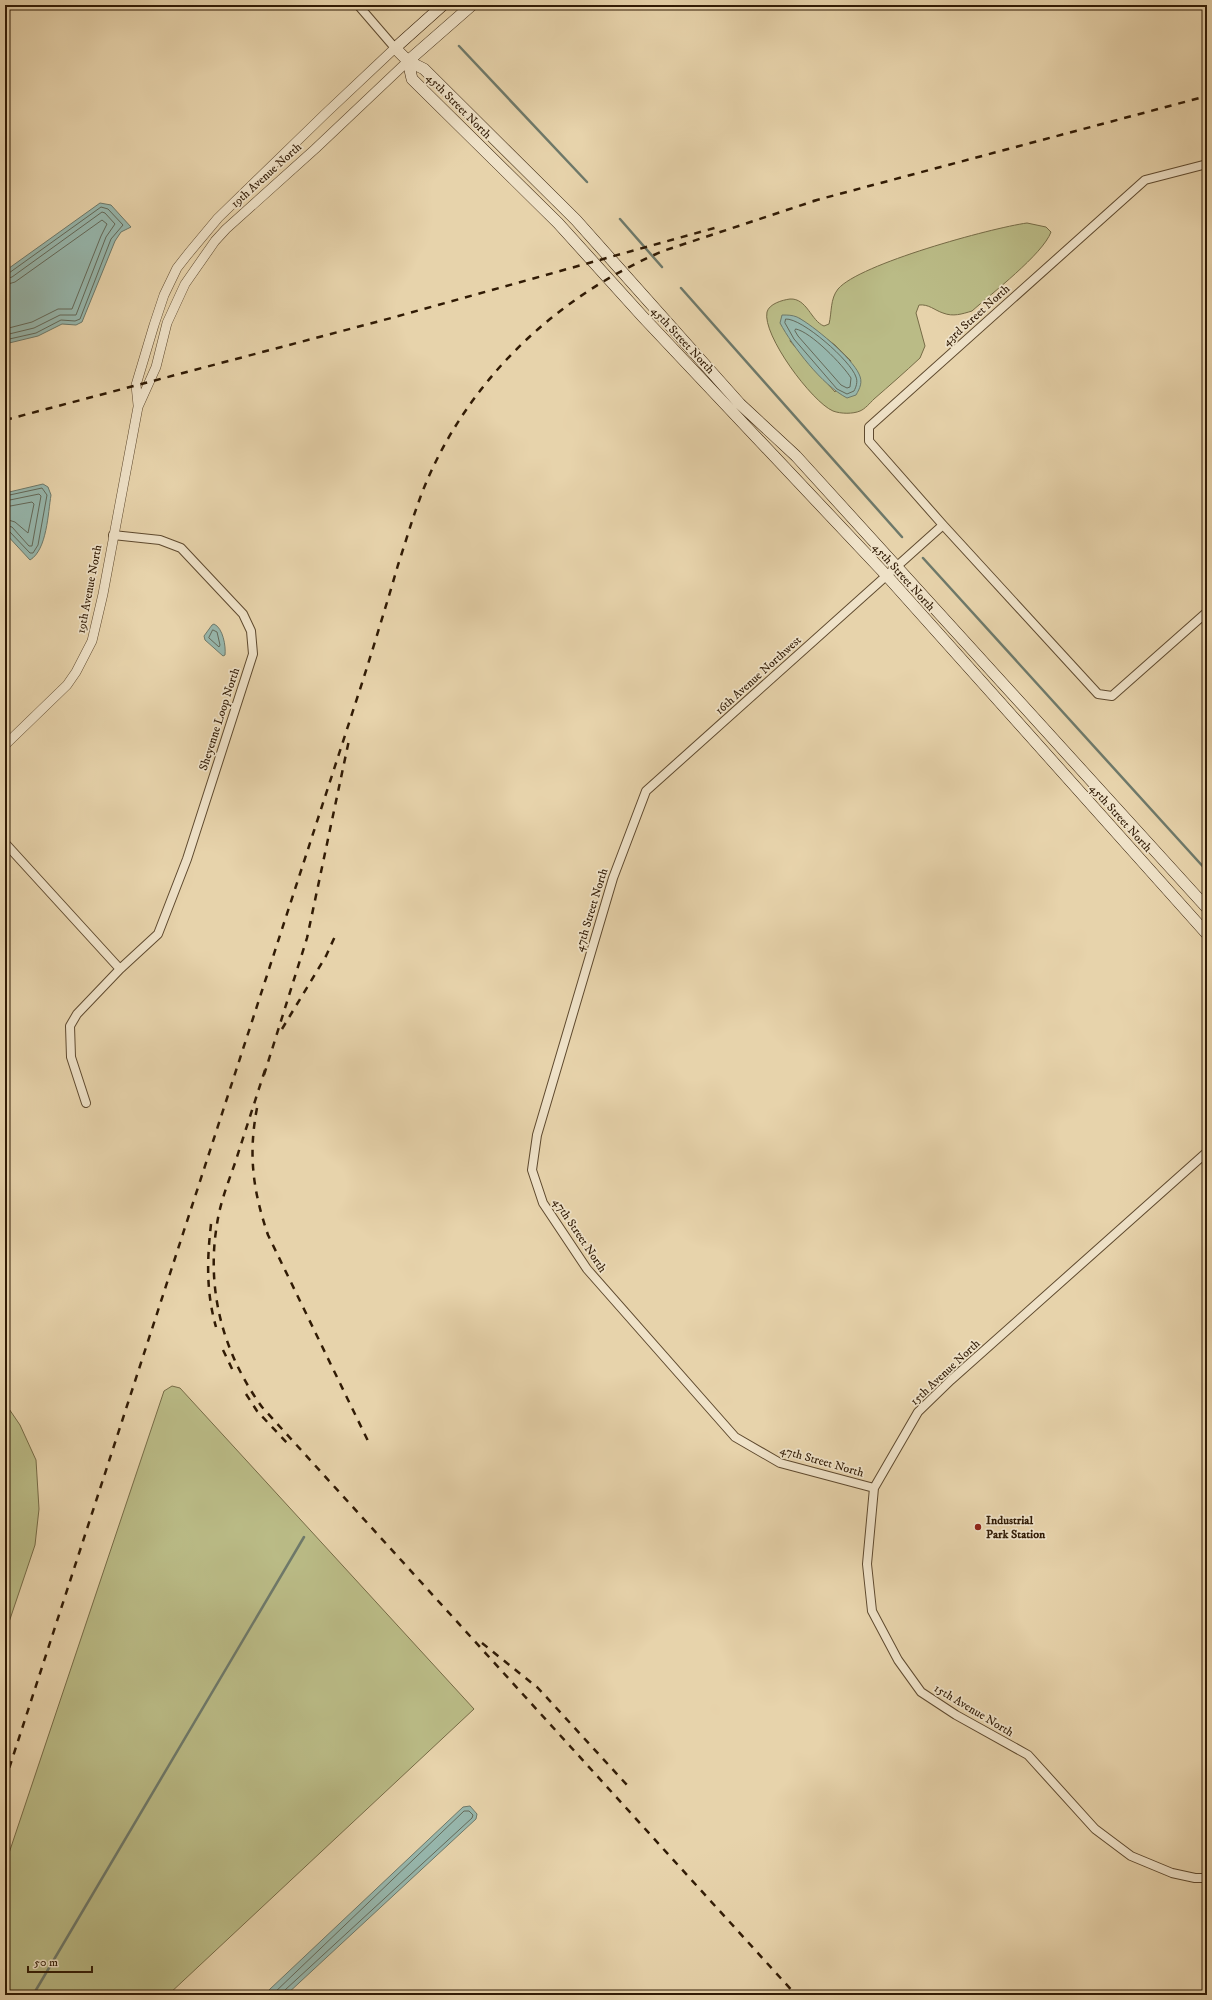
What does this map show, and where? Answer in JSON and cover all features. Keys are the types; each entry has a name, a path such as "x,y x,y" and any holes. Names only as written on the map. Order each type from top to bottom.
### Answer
{"main road":[{"name":"19th Avenue North","path":"396,48 444,5"},
{"name":"19th Avenue North","path":"408,61 472,5"},
{"path":"396,48 408,61"},
{"name":"45th Street North","path":"408,61 424,69 576,220 740,404 796,456 1207,908"},
{"name":"45th Street North","path":"408,61 412,79 558,223 654,328 887,576 1207,934"}],"street":[{"path":"358,5 396,48"},
{"name":"19th Avenue North","path":"138,407 136,385 154,325 164,295 177,268 184,258 218,218 325,114 396,48"},
{"name":"19th Avenue North","path":"5,745 62,690 76,672 85,656 96,626 138,407 156,367 172,310 191,274 215,241 408,61"},
{"name":"43rd Street North","path":"1207,164 1145,180 869,428 869,441 943,525 1098,694 1112,696 1207,612"},
{"name":"16th Avenue Northwest","path":"646,791 943,525"},
{"name":"Sheyenne Loop North","path":"86,1103 71,1058 70,1026 78,1014 120,968 158,934 187,859 253,654 251,630 243,614 181,548 160,540 113,535"},
{"name":"47th Street North","path":"646,791 606,901 537,1135 532,1170 543,1203 587,1269 735,1437 780,1463 874,1488"},
{"path":"5,844 120,968"},
{"name":"15th Avenue North","path":"1207,1152 951,1380 918,1412 874,1488 867,1564 872,1611 898,1660 921,1692 956,1715 1028,1755 1096,1829 1131,1856 1172,1873 1195,1878 1207,1878"}],"green space":[{"path":"1027,223 1046,227 1051,232 1038,251 1027,262 972,311 950,315 929,306 919,305 916,313 925,346 920,358 860,411 840,413 833,411 824,405 813,395 790,367 772,336 767,312 770,307 780,301 790,299 801,302 816,320 824,326 829,324 832,301 835,293 851,279 871,269 927,248 1009,226","holes":["799,318 835,345 851,361 835,392 790,341"]},
{"path":"172,1386 180,1388 474,1709 168,1995 5,1995 5,1865 164,1391"},
{"path":"5,1403 20,1425 36,1460 39,1509 35,1545 5,1634"}],"water":[{"path":"100,203 111,205 131,227 121,232 115,241 82,322 76,325 62,324 38,336 5,344 5,271"},
{"path":"782,315 797,317 804,321 822,334 849,359 859,374 861,380 860,387 856,395 847,398 837,392 818,375 800,354 780,323"},
{"path":"43,484 48,487 51,495 48,521 40,548 36,555 30,560 5,533 5,493"},
{"path":"214,624 222,633 225,651 225,655 223,656 205,640 204,636"},
{"path":"470,1806 477,1814 476,1819 286,1995 267,1995 269,1990 463,1807"}],"waterway":[{"path":"459,46 587,182"},
{"path":"620,219 662,267"},
{"path":"681,288 902,537"},
{"path":"923,558 1207,871"},
{"path":"33,1995 304,1537"}],"railway":[{"path":"813,201 1207,96"},
{"path":"5,1781 363,680 412,520 429,476 448,439 470,404 496,371 525,341 556,314 589,290 625,269 663,251 817,200"},
{"path":"5,420 395,317 718,227"},
{"path":"264,1075 307,938 349,740"},
{"path":"282,1029 326,956 337,932"},
{"path":"265,1070 222,1201 218,1216 214,1249 216,1297 221,1320 228,1343 248,1386 262,1407 796,1995"},
{"path":"257,1108 253,1141 254,1173 259,1203 268,1235 369,1443"},
{"path":"211,1224 208,1276 210,1301 216,1327"},
{"path":"223,1350 235,1375"},
{"path":"246,1394 257,1411 288,1444"},
{"path":"482,1643 538,1688 627,1785"}],"place":[{"name":"Industrial Park Station","path":"978,1527"}]}
